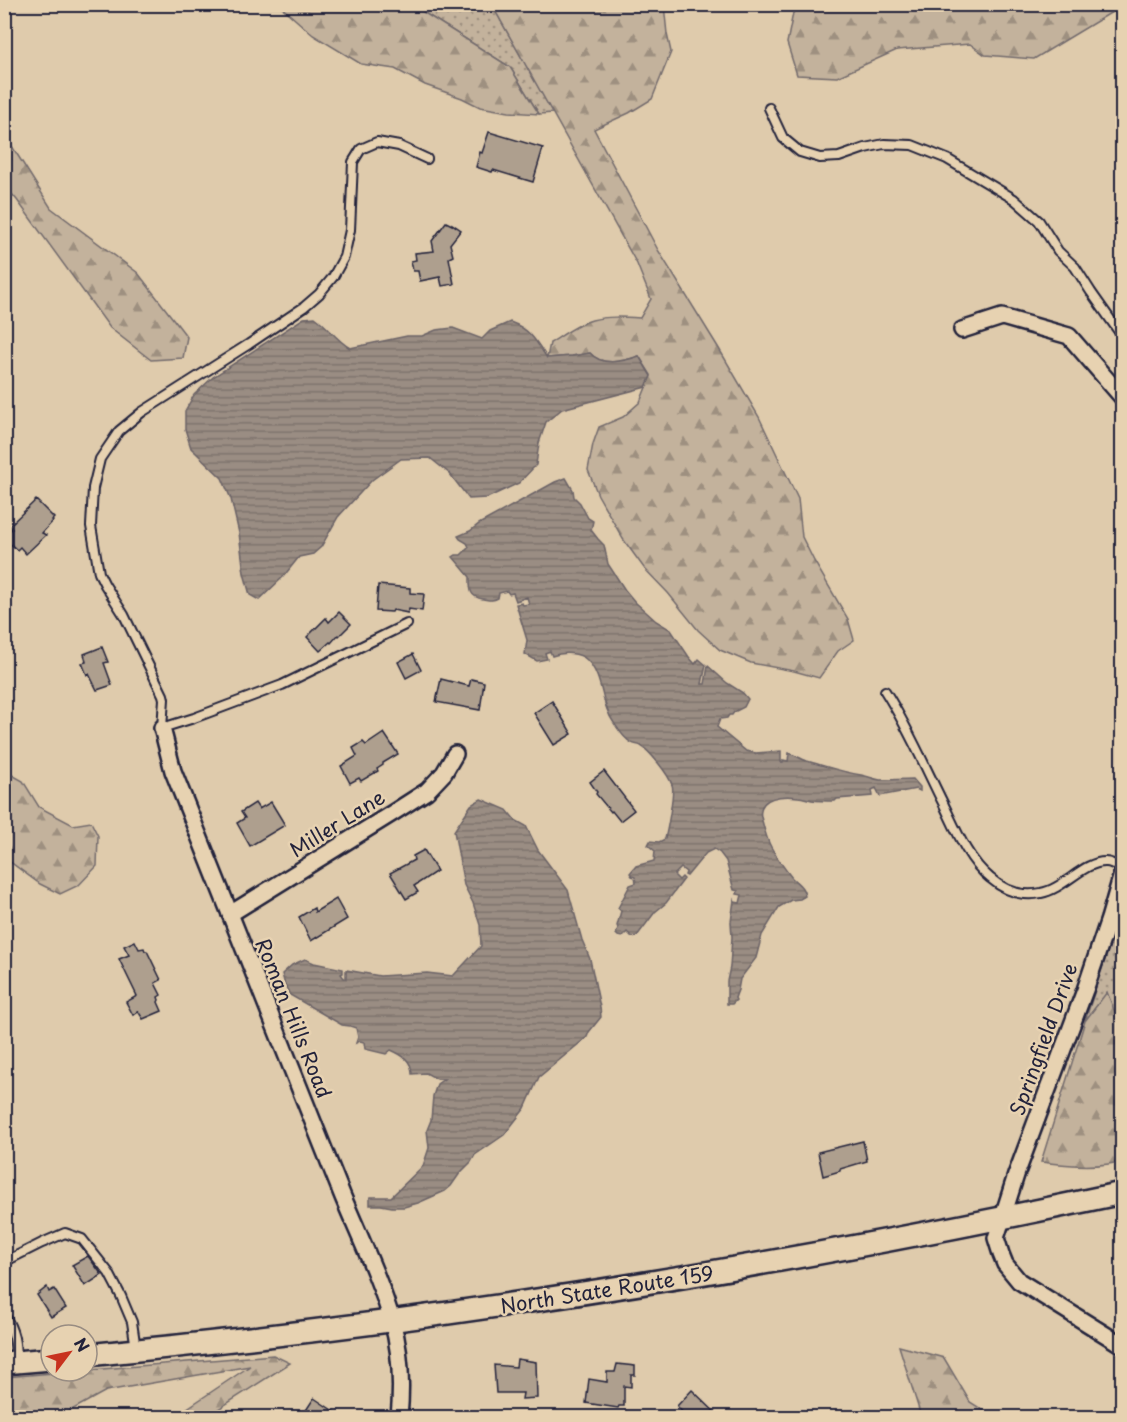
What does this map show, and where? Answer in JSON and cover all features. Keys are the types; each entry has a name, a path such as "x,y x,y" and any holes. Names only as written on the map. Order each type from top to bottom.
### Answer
{"main road":[{"name":"North State Route 159","path":"99,1354 392,1322 547,1299 765,1264 1122,1194"},
{"path":"10,1362 39,1360"}],"street":[{"path":"962,330 1002,317 1069,336 1122,397"},
{"name":"Roman Hills Road","path":"162,728 174,771 371,1263 392,1322 401,1375 399,1418"},
{"name":"Miller Lane","path":"230,914 427,790 444,773 455,754"},
{"name":"Springfield Drive","path":"1122,873 1085,990 1016,1175 996,1238 1011,1273 1019,1281 1122,1345"}],"lane":[{"path":"769,108 783,138 800,152 820,158 839,158 865,148 884,144 912,145 947,159 1014,199 1039,221 1058,251 1075,267 1122,336"},
{"path":"407,624 282,685 162,728 164,699 161,690 124,615 99,573 91,526 93,488 100,459 119,431 142,412 304,307 333,277 344,257 350,230 352,162 361,149 377,142 399,146 427,159"},
{"path":"885,691 898,712 958,834 975,861 990,878 1008,890 1024,895 1042,893 1056,888 1098,862 1108,861 1122,869"},
{"path":"4,1262 65,1233 82,1239 109,1273 122,1296 132,1322 136,1351"},
{"path":"4,1314 13,1329 10,1362"}],"green space":[{"path":"1122,4 1122,6 1034,59 985,55 970,44 897,50 837,77 797,75 787,43 793,13 799,5"},
{"path":"279,5 412,5 510,67 539,114 480,107 425,85 395,69 361,64 313,35"},
{"path":"412,5 492,5 553,113 539,114 510,67"},
{"path":"492,5 664,5 671,52 652,99 629,113 594,129 658,250 759,417 798,499 802,537 848,619 854,640 838,651 819,678 751,663 720,650 698,630 644,568 623,539 598,495 588,470 599,427 623,417 640,402 651,375 639,356 613,362 601,360 590,353 547,358 550,343 592,320 610,317 640,318 651,299 637,264"},
{"path":"10,143 51,208 138,273 187,337 183,358 151,360 110,328 5,186 5,144"},
{"path":"5,771 23,781 39,807 73,825 91,822 98,836 97,866 79,885 60,894 40,884 5,858"},
{"path":"1122,907 1122,1030 1107,993 1085,1021"},
{"path":"1107,992 1122,1030 1122,1161 1093,1165 1041,1162 1085,1021"},
{"path":"899,1346 944,1358 970,1402 994,1417 923,1417"},
{"path":"273,1355 290,1363 206,1417 174,1417 250,1366 106,1391 66,1413 64,1417 5,1417 5,1377 39,1374 39,1383 99,1383 99,1369"}],"shaded area":[{"path":"315,317 350,348 407,336 422,336 436,330 453,328 482,339 490,331 510,322 528,332 547,358 590,353 601,360 614,362 639,356 651,376 646,387 562,409 546,422 539,443 536,465 519,483 487,498 469,499 450,474 430,458 401,459 372,480 338,517 321,547 313,554 299,557 283,577 259,600 250,595 231,499 222,478 191,448 185,429 185,411 194,395 213,377 304,318"},
{"path":"566,478 574,497 588,518 593,521 591,530 604,545 608,564 625,590 656,621 671,630 695,664 699,659 706,665 702,684 705,684 708,666 748,699 744,707 727,718 720,719 717,727 746,751 756,753 781,751 781,762 788,761 789,753 807,761 877,780 913,779 920,787 920,791 916,789 880,796 876,788 872,790 873,796 835,801 792,796 779,797 763,805 761,817 769,844 792,878 802,888 805,896 779,907 762,935 756,958 740,979 736,1000 732,1004 727,1004 731,922 734,900 740,903 742,895 737,894 738,891 734,890 726,861 714,849 706,853 687,876 681,868 674,875 679,880 682,877 684,879 637,936 632,937 627,932 622,937 616,934 621,911 618,908 630,885 636,883 635,877 630,873 636,866 654,861 655,851 648,845 650,841 659,842 665,839 672,785 649,752 624,737 606,708 596,674 584,657 571,654 552,656 550,651 545,653 547,659 537,661 525,654 527,640 516,604 529,604 527,597 516,601 513,593 509,594 507,591 499,593 498,598 492,600 475,596 470,589 470,577 453,557 461,555 469,547 458,536"},
{"path":"481,799 507,810 515,820 526,826 538,850 568,890 582,940 590,959 601,1017 587,1037 539,1077 525,1108 504,1135 475,1155 445,1191 404,1207 370,1205 370,1197 391,1197 423,1166 429,1148 427,1130 431,1120 433,1096 437,1084 444,1079 437,1079 426,1073 412,1074 408,1062 391,1050 386,1054 365,1049 364,1042 356,1043 358,1037 356,1028 342,1025 290,995 282,974 292,965 305,959 343,969 341,974 344,978 346,978 346,970 380,976 427,973 453,976 481,946 480,925 464,885 454,831 471,805"}],"building":[{"path":"489,132 543,148 533,182 476,167"},
{"path":"446,222 461,230 450,244 453,256 449,258 454,284 442,286 440,277 420,281 418,271 413,271 411,261 416,260 415,253 434,251 432,241"},
{"path":"36,500 54,518 42,533 46,535 26,554 20,547 17,550 4,536 12,529 9,526"},
{"path":"378,585 410,588 410,593 424,594 422,611 409,609 408,613 393,610 392,612 376,611"},
{"path":"339,612 351,624 320,651 307,637 326,618 329,622"},
{"path":"102,647 108,662 104,663 112,685 97,690 82,663 86,662 84,654"},
{"path":"413,654 421,670 406,678 398,662"},
{"path":"441,679 469,686 471,679 484,682 480,710 436,702"},
{"path":"552,701 572,734 554,745 534,713"},
{"path":"384,733 398,754 383,763 377,769 378,771 361,781 359,778 350,783 341,766 357,756 353,748 363,742 366,745"},
{"path":"604,771 634,810 620,821 596,794 590,782"},
{"path":"271,802 285,825 250,846 237,823 245,818 241,812 255,803 259,809"},
{"path":"424,850 437,871 414,886 418,892 406,899 390,873 414,860 413,856"},
{"path":"336,899 347,919 311,941 299,917 314,908 315,912"},
{"path":"135,941 139,949 144,948 147,951 161,980 155,983 161,995 158,997 158,1002 162,1011 143,1019 138,1011 133,1015 126,1002 137,996 119,959 129,955 124,946"},
{"path":"863,1141 867,1161 823,1176 818,1152"},
{"path":"88,1256 102,1275 85,1286 72,1265"},
{"path":"47,1287 49,1292 54,1289 66,1308 51,1317 37,1295"},
{"path":"517,1359 536,1362 537,1398 522,1399 523,1393 496,1393 494,1365 516,1367"},
{"path":"617,1364 635,1366 635,1375 631,1375 631,1387 624,1386 624,1406 618,1408 586,1403 589,1379 607,1382 607,1372 615,1372"},
{"path":"692,1390 721,1418 681,1418 683,1413 677,1406"},
{"path":"314,1398 344,1418 301,1418"}]}
